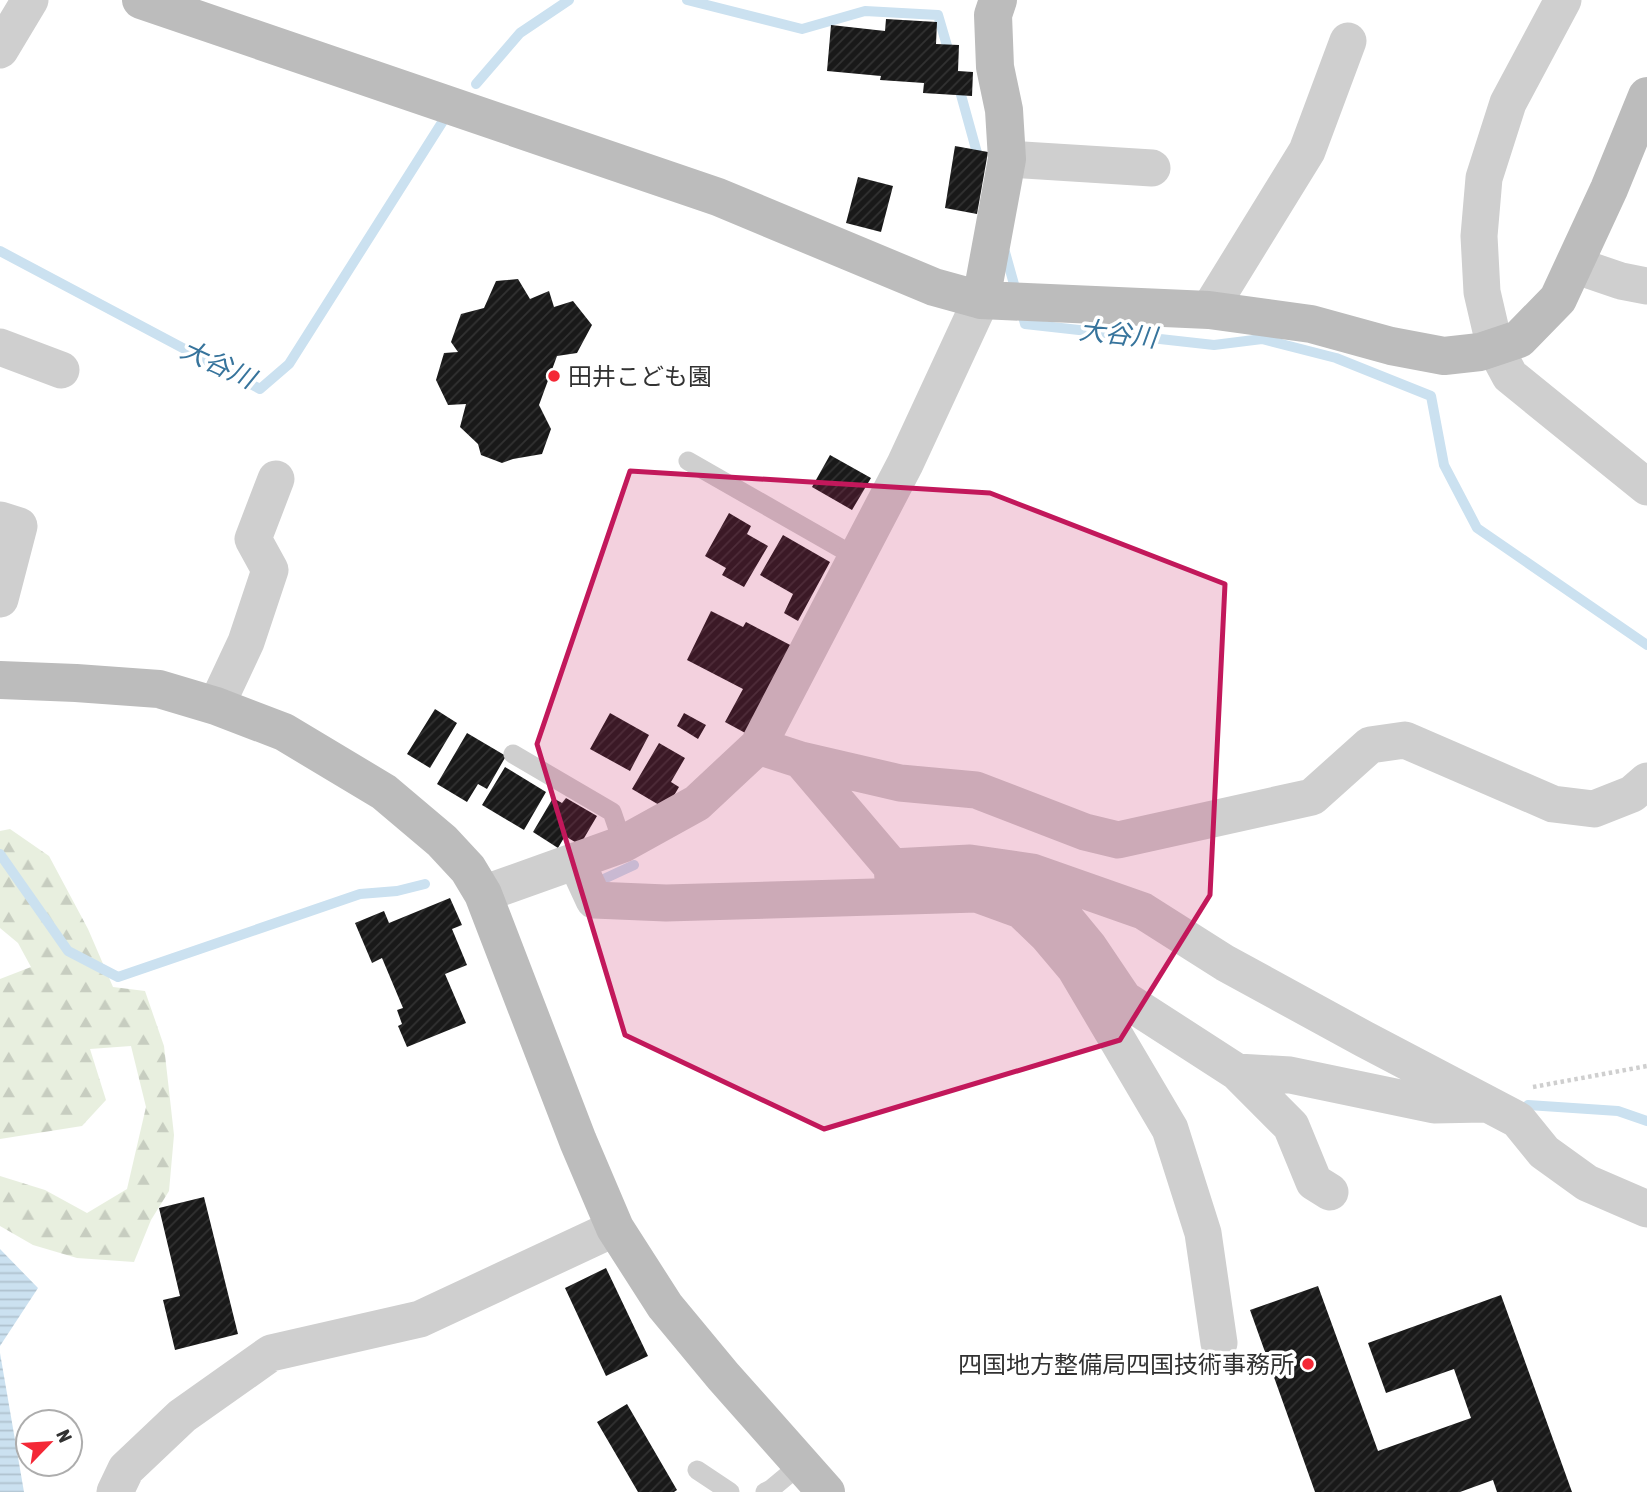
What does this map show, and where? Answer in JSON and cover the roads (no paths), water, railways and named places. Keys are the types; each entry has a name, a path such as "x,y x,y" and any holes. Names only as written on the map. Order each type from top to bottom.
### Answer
{"street":[{"path":"0,50 30,0"},
{"path":"141,0 718,197 934,287 981,300 1209,310 1311,324 1391,346 1444,356 1480,352 1519,339 1558,299 1609,189 1647,96"},
{"path":"483,894 623,844 697,803 758,746 905,464 981,300 1005,171 1004,110 995,67 993,15 998,0"},
{"path":"1563,0 1508,103 1484,178 1479,236 1482,292 1495,348 1510,376 1647,487"},
{"path":"1209,310 1307,151 1348,41"},
{"path":"1005,171 1152,168"},
{"path":"1574,265 1620,281 1647,286"},
{"path":"0,347 61,370"},
{"path":"216,705 246,642 271,570 253,539 276,479"},
{"path":"0,520 19,526 0,598"},
{"path":"0,680 76,682 159,689 216,705 284,732 384,792 442,841 468,869 483,894 578,1141 615,1228 665,1306 826,1492"},
{"path":"758,746 801,760 900,783 976,790 1085,832 1118,840 1312,797 1370,745 1405,740 1553,804 1594,809 1632,794 1647,781"},
{"path":"801,760 893,881 977,894 1021,910 1075,968 1170,1129 1203,1233 1219,1343"},
{"path":"576,861 594,900 666,903 893,881 970,863 1032,872 1143,911 1236,969 1518,1120 1544,1152 1587,1183 1647,1209"},
{"path":"1008,869 1056,907 1089,947 1124,999 1237,1072 1291,1126 1314,1182 1330,1192"},
{"path":"1237,1072 1290,1075 1434,1105 1490,1104"},
{"path":"115,1492 126,1469 182,1416 271,1353 420,1319 615,1228"}],"lane":[{"path":"688,461 856,557"},
{"path":"513,754 612,812 623,844"},
{"path":"765,1492 801,1464"},
{"path":"697,1470 730,1492"}],"water":[{"path":"0,1249 38,1288 0,1346"},
{"path":"0,1353 14,1434 14,1478 22,1478 24,1492 0,1492"}],"waterway":[{"name":"大谷川","path":"476,84 520,33 569,0"},
{"name":"大谷川","path":"687,0 802,29 865,11 938,15 950,56"},
{"name":"大谷川","path":"958,84 979,160"},
{"name":"大谷川","path":"0,251 260,389 289,364 443,121"},
{"name":"大谷川","path":"1005,252 1017,295"},
{"name":"大谷川","path":"1021,309 1025,324 1214,345 1262,339 1336,358 1431,396 1444,465 1477,528 1647,645"},
{"path":"0,854 68,951 118,977 360,894 397,891 425,884"},
{"path":"593,884 634,865"},
{"path":"1528,1105 1618,1111 1647,1121"}],"place":[{"name":"田井こども園","path":"554,376"},
{"name":"四国地方整備局四国技術事務所","path":"1308,1364"}]}
